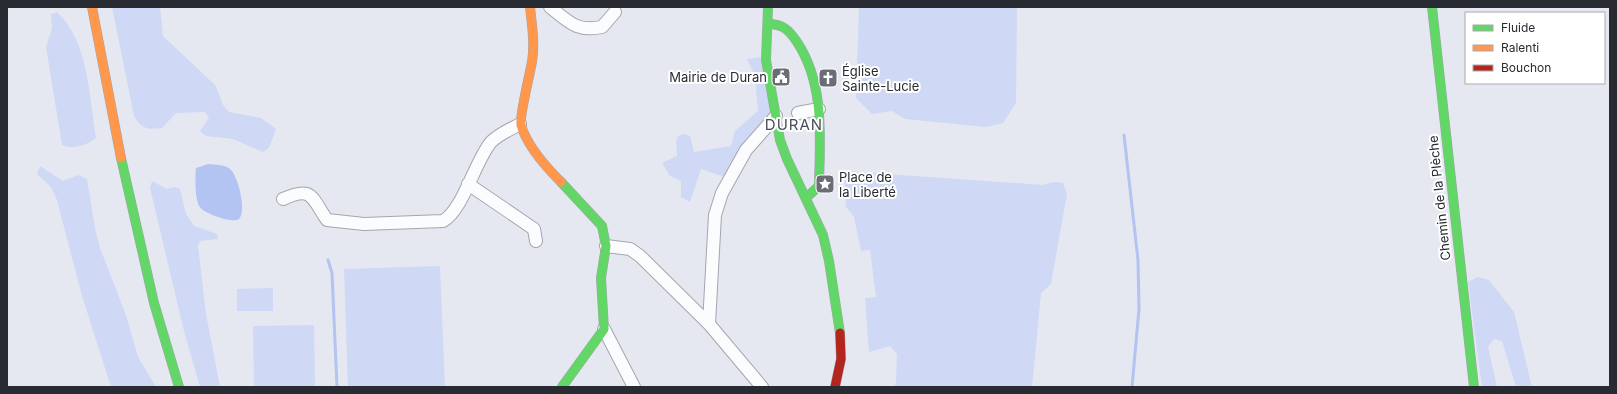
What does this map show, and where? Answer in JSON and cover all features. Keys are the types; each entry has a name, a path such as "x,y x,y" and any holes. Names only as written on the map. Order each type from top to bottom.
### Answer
{"main road":[{"path":"92,7 119,148 152,295 179,387"},
{"path":"530,7 534,38 532,61 520,124 534,151 544,165 602,226 606,246 601,278 604,329 562,387"},
{"path":"768,7 766,60 776,116 787,159 823,235 834,288 841,342 841,359 835,387"},
{"name":"Chemin de la Plèche","path":"1432,7 1474,387"},
{"path":"768,24 786,28 800,46 810,66 819,109 819,186 806,198"}],"street":[{"path":"550,7 574,26 579,28 593,29 602,27 615,12"},
{"path":"798,113 819,109"},
{"path":"709,324 715,215 722,193 746,150 776,116"},
{"path":"283,199 299,192 305,193 311,197 327,220 364,224 439,222 447,219 453,212 486,148 492,141 520,124"},
{"path":"468,184 534,229 536,241"},
{"path":"606,246 630,250 640,256 709,324 762,387"},
{"path":"604,329 634,387"}],"shaded area":[{"path":"112,7 160,7 163,36 216,86 223,105 229,112 261,118 276,129 269,148 263,152 233,139 206,136 200,131 209,118 205,112 176,113 162,128 149,129 139,124 134,116"},
{"path":"859,7 1017,7 1016,103 1003,123 986,127 905,119 892,111 872,114 856,98"},
{"path":"57,12 68,24 76,38 82,54 89,88 96,138 89,143 75,147 62,145 46,47 52,28 51,14"},
{"path":"763,57 771,117 725,177 701,169 690,202 681,197 681,181 670,176 662,163 677,156 676,141 678,136 685,134 690,136 694,152 731,146 735,131 758,111 755,76 747,59"},
{"path":"40,166 63,181 78,175 87,179 95,228 100,248 126,315 138,357 156,387 111,387 82,296 57,200 51,187 37,174"},
{"path":"844,171 1043,185 1054,182 1063,183 1067,194 1051,284 1041,293 1032,387 894,387 896,383 897,354 890,346 869,352 865,298 876,297 870,250 861,251 854,217 846,207"},
{"path":"152,181 167,189 175,187 180,189 186,214 194,226 217,234 218,239 200,241 198,246 206,314 220,387 200,387 184,331 150,188"},
{"path":"440,266 445,387 348,387 344,269"},
{"path":"1478,277 1489,280 1514,312 1532,387 1516,387 1502,341 1494,339 1488,347 1497,387 1482,387 1468,282"},
{"path":"273,288 273,311 237,311 237,289"},
{"path":"314,325 315,387 254,387 253,326"}],"water":[{"path":"208,164 220,165 229,168 234,174 239,186 242,202 241,215 239,219 231,220 218,217 202,209 198,204 196,194 196,168"}],"waterway":[{"path":"1124,135 1138,260 1139,309 1132,387"},
{"path":"328,260 332,273 337,387"}],"traffic: fast":[{"path":"768,7 766,60 780,140 787,159 823,235 829,261 840,333"},
{"path":"1432,7 1474,387"},
{"path":"768,24 778,25 785,28 797,42 806,58 817,93 820,130 819,186 806,198"},
{"path":"121,158 154,303 179,387"},
{"path":"561,182 602,226 606,246 601,278 604,329 562,387"}],"traffic: slow":[{"path":"92,7 121,158"},
{"path":"530,7 533,34 533,55 523,105 521,125 532,148 543,163 561,182"}],"traffic: jam":[{"path":"835,387 841,359 840,333"}],"place":[{"name":"Mairie de Duran","path":"781,77"},
{"name":"Église Sainte-Lucie","path":"828,78"},
{"name":"Place de la Liberté","path":"825,184"}],"district":[{"name":"DURAN","path":"794,125"}]}
